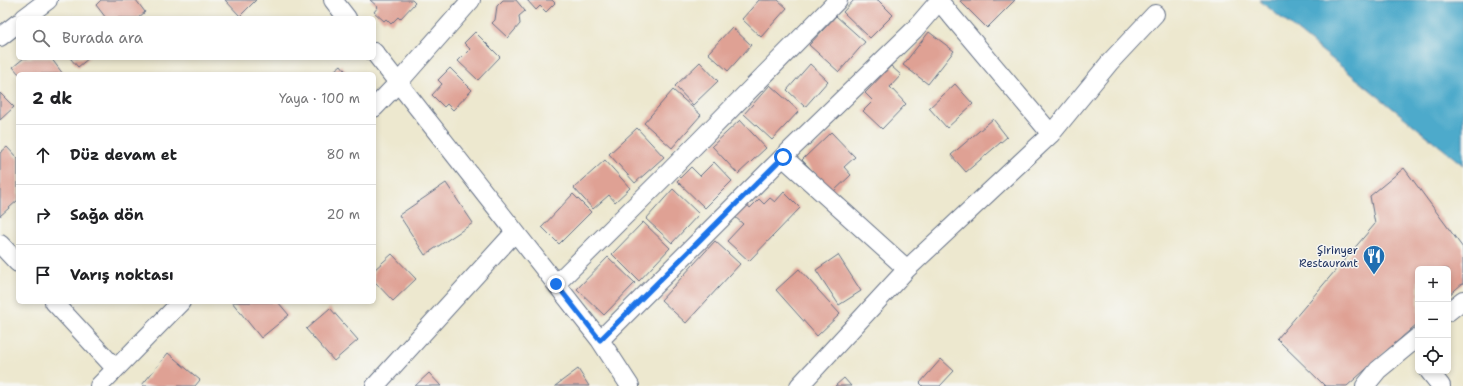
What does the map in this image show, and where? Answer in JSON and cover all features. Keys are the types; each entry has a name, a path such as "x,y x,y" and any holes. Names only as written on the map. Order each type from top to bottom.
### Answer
{"street":[{"path":"27,16 48,0"},
{"path":"333,0 345,16"},
{"path":"376,106 471,0"},
{"path":"556,284 663,178 838,0"},
{"path":"600,340 783,157 914,30 939,0 1050,134"},
{"path":"799,386 907,269 1050,134 1110,62 1155,14"},
{"path":"1,34 16,23"},
{"path":"376,55 600,340 630,386"},
{"path":"783,157 907,269"},
{"path":"375,386 515,232"},
{"path":"0,244 16,261"},
{"path":"1451,310 1463,300"},
{"path":"56,304 115,368"},
{"path":"98,386 179,304"},
{"path":"1365,386 1378,370 1415,346"},
{"path":"1431,374 1441,386"}],"water":[{"path":"1259,0 1463,0 1463,165"}],"building":[{"path":"101,0 136,0 145,12 140,16 104,16 96,5"},
{"path":"225,0 256,0 240,16"},
{"path":"370,0 412,0 415,3 400,19 398,17 391,24 386,19 384,21 374,12 378,7"},
{"path":"503,0 516,0 525,11 519,16 520,24 508,38 492,23 495,20 497,6"},
{"path":"527,0 552,0 555,3 546,12 540,6 536,10"},
{"path":"759,0 778,0 787,8 761,37 742,19"},
{"path":"854,0 878,0 893,15 870,38 843,12"},
{"path":"1015,0 987,28 960,1"},
{"path":"836,16 865,42 839,72 809,45"},
{"path":"732,27 751,45 728,71 708,53"},
{"path":"475,32 500,57 478,80 458,61 470,49 464,43"},
{"path":"929,32 954,51 928,84 903,65"},
{"path":"22,60 52,60 62,72 17,72 13,67"},
{"path":"72,60 87,60 78,67"},
{"path":"700,62 718,81 693,105 675,86"},
{"path":"810,64 828,81 805,107 787,90"},
{"path":"341,65 346,72 332,72"},
{"path":"891,66 901,75 890,87 906,104 882,129 863,111 873,101 865,93"},
{"path":"450,68 472,90 453,110 447,104 444,107 432,95 442,84 438,80"},
{"path":"955,84 973,104 947,128 929,108"},
{"path":"770,85 799,111 772,140 744,114"},
{"path":"673,90 701,115 672,148 644,123"},
{"path":"0,93 14,107 0,120"},
{"path":"993,119 1007,137 966,172 951,155"},
{"path":"740,120 766,148 738,174 712,146"},
{"path":"637,128 664,157 635,183 609,154"},
{"path":"831,132 855,157 844,167 851,175 833,192 802,160"},
{"path":"7,147 16,157 16,202 0,216 0,153"},
{"path":"605,160 630,188 615,202 609,195 593,209 574,188"},
{"path":"714,162 732,181 705,208 677,181 691,167 700,176"},
{"name":"Şirinyer Restaurant","path":"1404,168 1463,248 1463,283 1451,293 1451,266 1415,266 1415,326 1347,386 1325,386 1277,339 1375,224 1370,196"},
{"path":"446,183 473,223 425,255 399,215"},
{"path":"673,189 699,214 672,243 646,219"},
{"path":"784,192 800,208 749,261 727,241 743,224 734,216 746,203 750,208 759,199 764,204 770,198 775,202"},
{"path":"573,194 591,212 559,244 542,227"},
{"path":"643,222 670,248 639,281 612,254"},
{"path":"715,241 740,264 686,323 661,300"},
{"path":"392,254 416,279 393,301 376,283 376,268"},
{"path":"838,255 861,291 839,305 816,270"},
{"path":"608,257 635,283 604,315 577,289"},
{"path":"799,269 840,314 817,336 776,290"},
{"path":"234,304 280,304 289,315 261,338"},
{"path":"330,308 358,340 334,361 306,329"},
{"path":"168,353 200,380 195,386 142,385"},
{"path":"941,359 954,371 940,386 923,386 920,383"},
{"path":"578,369 589,386 555,386"},
{"path":"429,373 441,386 415,386"},
{"path":"844,378 851,386 835,386"}],"place":[{"name":"Şirinyer Restaurant","path":"1374,276"}],"route":[{"path":"556,284 600,340 783,157"}]}
